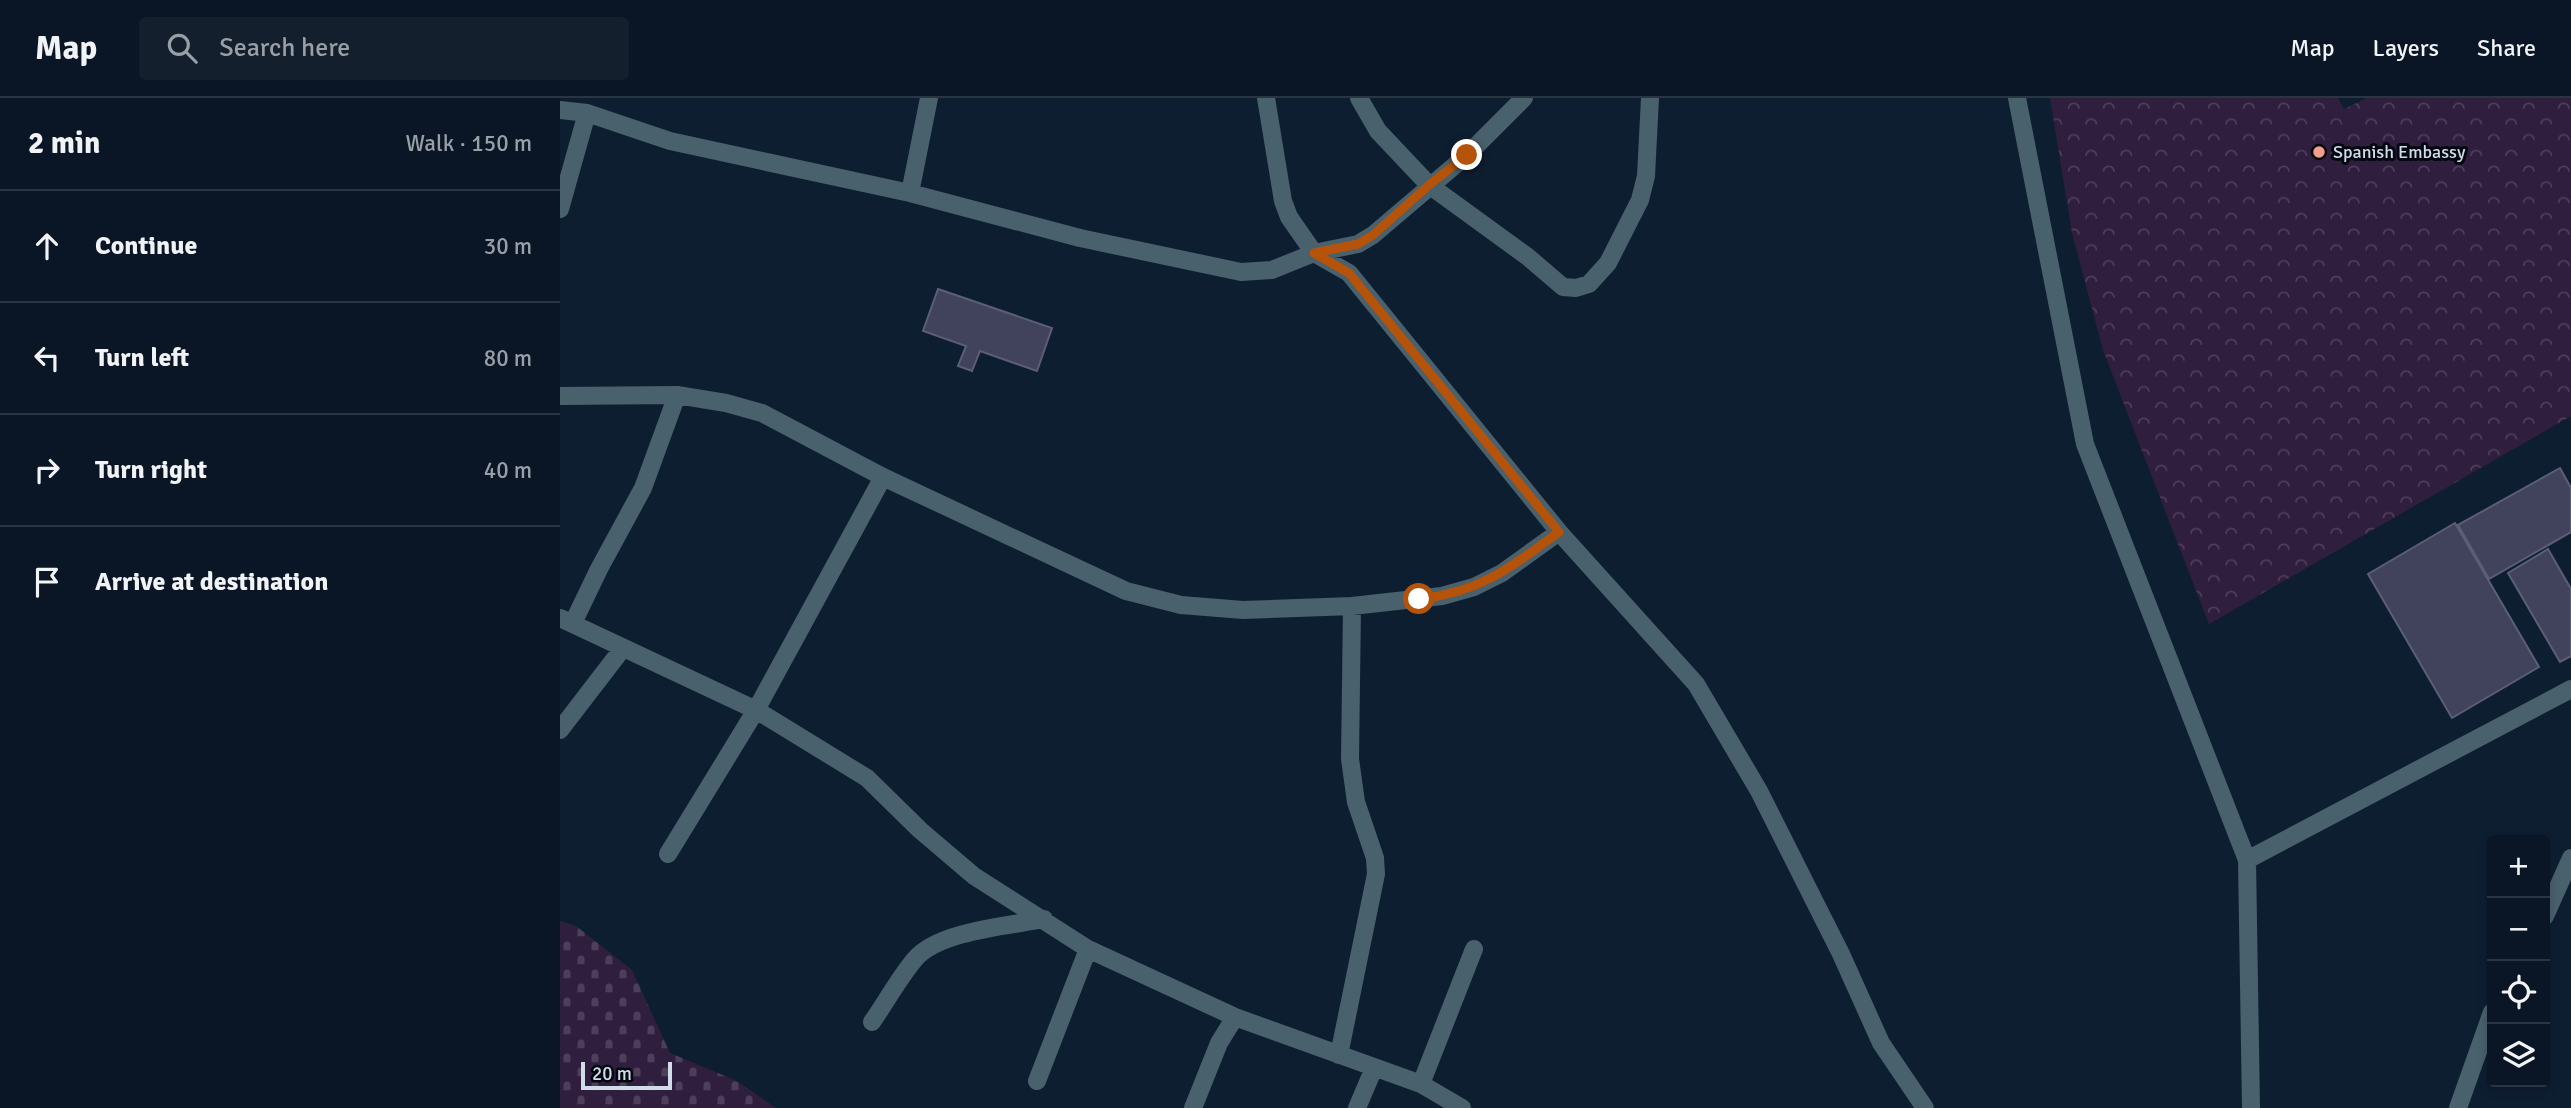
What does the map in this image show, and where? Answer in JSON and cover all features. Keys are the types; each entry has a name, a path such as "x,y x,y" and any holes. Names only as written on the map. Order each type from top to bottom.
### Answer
{"street":[{"path":"910,193 929,98"},
{"path":"1266,98 1283,201 1289,217 1314,253 1349,273 1559,532 1696,684 1759,791 1841,954 1881,1043 1925,1108"},
{"path":"1359,98 1378,131 1429,185 1528,257 1563,287 1576,288 1589,284 1608,263 1640,200 1646,176 1650,98"},
{"path":"560,110 587,113 670,141 910,193 1080,238 1241,272 1272,270 1314,253 1358,244 1373,235 1467,155 1524,98"},
{"path":"2017,98 2085,444 2247,860 2251,1108"},
{"path":"560,209 587,113"},
{"path":"560,396 677,395 726,403 762,413 883,477 1126,591 1181,605 1243,610 1352,606 1442,596 1474,587 1502,573 1559,532"},
{"path":"677,395 643,488 599,569 567,620 756,710 867,778 920,830 974,876 1088,949 1235,1017 1421,1084 1462,1108"},
{"path":"668,854 756,710 883,477"},
{"path":"1339,1055 1376,874 1374,858 1356,803 1350,759 1352,606"},
{"path":"560,730 623,648"},
{"path":"2247,860 2571,689"},
{"path":"2550,905 2571,858"},
{"path":"872,1022 916,958 934,944 1044,919"},
{"path":"1037,1081 1088,949"},
{"path":"1421,1084 1474,949"},
{"path":"1194,1108 1219,1043 1235,1017"},
{"path":"2458,1108 2488,1024"},
{"path":"1357,1108 1374,1069"}],"green space":[{"path":"2050,98 2338,98 2344,109 2367,98 2571,98 2571,416 2209,624 2103,350 2072,233"},
{"path":"560,921 576,926 632,970 670,1053 737,1081 776,1108 560,1108"}],"building":[{"path":"938,289 1052,328 1037,371 980,351 972,371 958,366 966,346 923,331"},
{"path":"2560,468 2571,488 2571,532 2489,579 2458,525"},
{"path":"2455,523 2539,667 2452,718 2368,574"},
{"path":"2548,549 2571,589 2571,656 2560,662 2508,573"}],"place":[{"name":"Spanish Embassy","path":"2319,152"}],"route":[{"path":"1419,599 1474,587 1502,573 1559,532 1349,273 1314,253 1358,244 1373,235 1467,155"}]}
